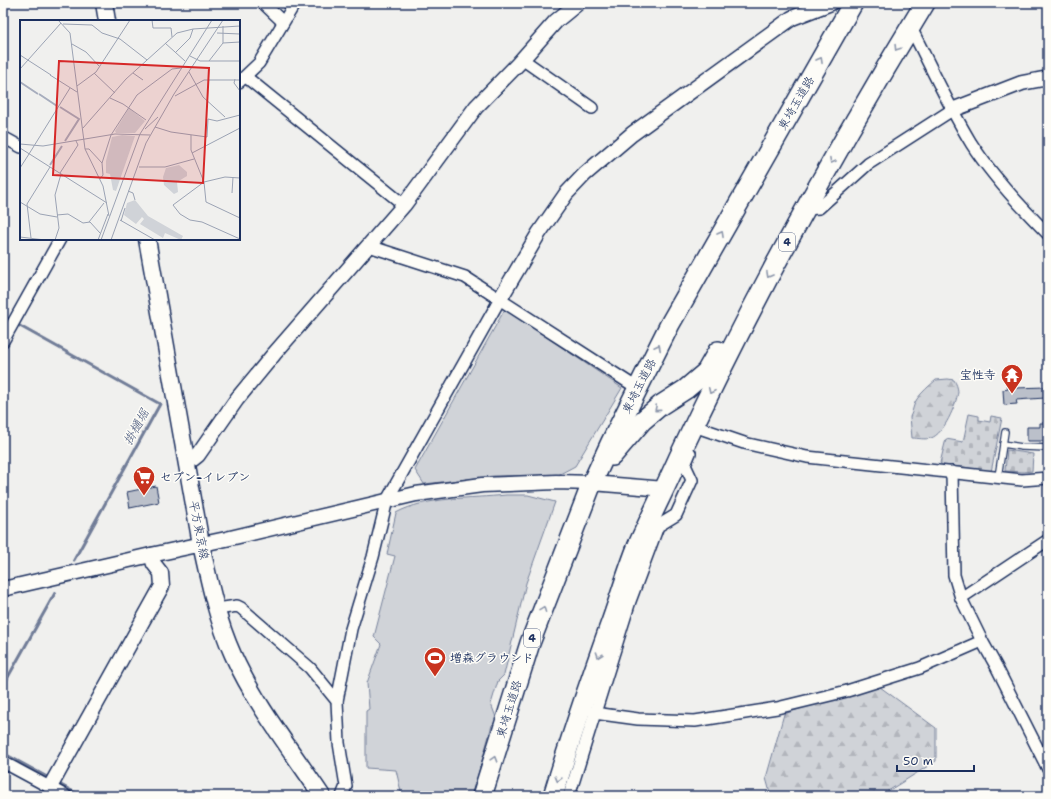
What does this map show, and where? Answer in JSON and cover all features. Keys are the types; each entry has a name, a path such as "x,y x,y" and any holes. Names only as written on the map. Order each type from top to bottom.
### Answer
{"highway":[{"name":"4","path":"553,796 600,653 638,547 664,489 697,427 750,311 885,67 925,3"},
{"name":"東埼玉道路","path":"482,796 530,643 592,483 670,324 849,4"},
{"path":"592,483 619,447 642,421 706,372 723,344 750,311"}],"main road":[{"path":"104,3 107,20"},
{"name":"平方東京線","path":"147,240 201,544 224,632 242,674 322,796"}],"street":[{"path":"263,3 283,22"},
{"path":"295,3 259,63 242,80 404,205"},
{"path":"186,460 193,459 198,455 237,399 274,354 404,205 476,107 556,21 578,3"},
{"path":"342,796 346,786 339,743 337,700 352,629 373,557 387,500 500,299 539,233 566,194 591,168 632,134 792,18 831,3"},
{"path":"910,26 952,110 972,144 989,168 1048,234"},
{"path":"522,59 592,108"},
{"path":"806,209 818,208 868,164 952,110 1022,83 1048,78"},
{"path":"3,137 20,147"},
{"path":"3,341 59,240"},
{"path":"369,246 465,276 631,384"},
{"path":"569,796 630,601 658,526 676,515 692,480 685,465 697,427 744,443 807,457 1022,480 1048,478"},
{"path":"952,472 954,575 961,598 1048,769"},
{"path":"3,589 201,544 226,540 416,494 482,485 556,482 592,483 664,489"},
{"path":"961,598 1048,540"},
{"path":"51,791 162,586 161,573 154,564 151,555"},
{"path":"217,609 237,606 242,608 310,668 337,700"},
{"path":"594,713 638,719 695,721 777,708 847,691 920,668 982,641"},
{"path":"3,762 51,791 66,796"}],"lane":[{"path":"998,477 1005,432"},
{"path":"1003,444 1022,447 1048,448"}],"green space":[{"path":"505,309 622,388 575,466 558,475 494,476 424,484 415,470"},
{"path":"936,380 954,380 958,392 955,404 945,425 936,435 931,438 912,438 910,417 919,396"},
{"path":"969,414 979,416 979,420 990,422 991,416 1002,418 991,472 963,467 944,466 940,463 946,439 963,442"},
{"path":"1007,450 1033,454 1032,471 1005,471"},
{"name":"増森グラウンド","path":"506,495 528,495 555,502 526,583 504,675 498,681 491,704 497,720 492,725 472,796 402,796 396,770 366,768 366,711 369,709 367,683 381,644 374,637 395,556 387,554 396,513 421,504 435,501"},
{"path":"876,684 936,728 936,761 880,796 771,796 766,778 784,714"}],"building":[{"path":"1016,384 1016,388 1045,387 1045,398 1016,400 1017,404 1004,405 1003,390 1008,389 1007,385"},
{"path":"1040,423 1048,423 1048,441 1027,441 1027,427 1040,427"},
{"path":"156,486 159,502 130,508 127,492"}],"waterway":[{"name":"掛樋堀","path":"3,316 11,321"},
{"name":"掛樋堀","path":"18,325 160,404 74,560"},
{"name":"掛樋堀","path":"3,686 55,593"},
{"path":"3,753 49,778"},
{"path":"61,785 81,796"}],"place":[{"name":"宝性寺","path":"1012,394"},
{"name":"セブン-イレブン","path":"144,496"},
{"name":"増森グラウンド","path":"435,678"}]}
